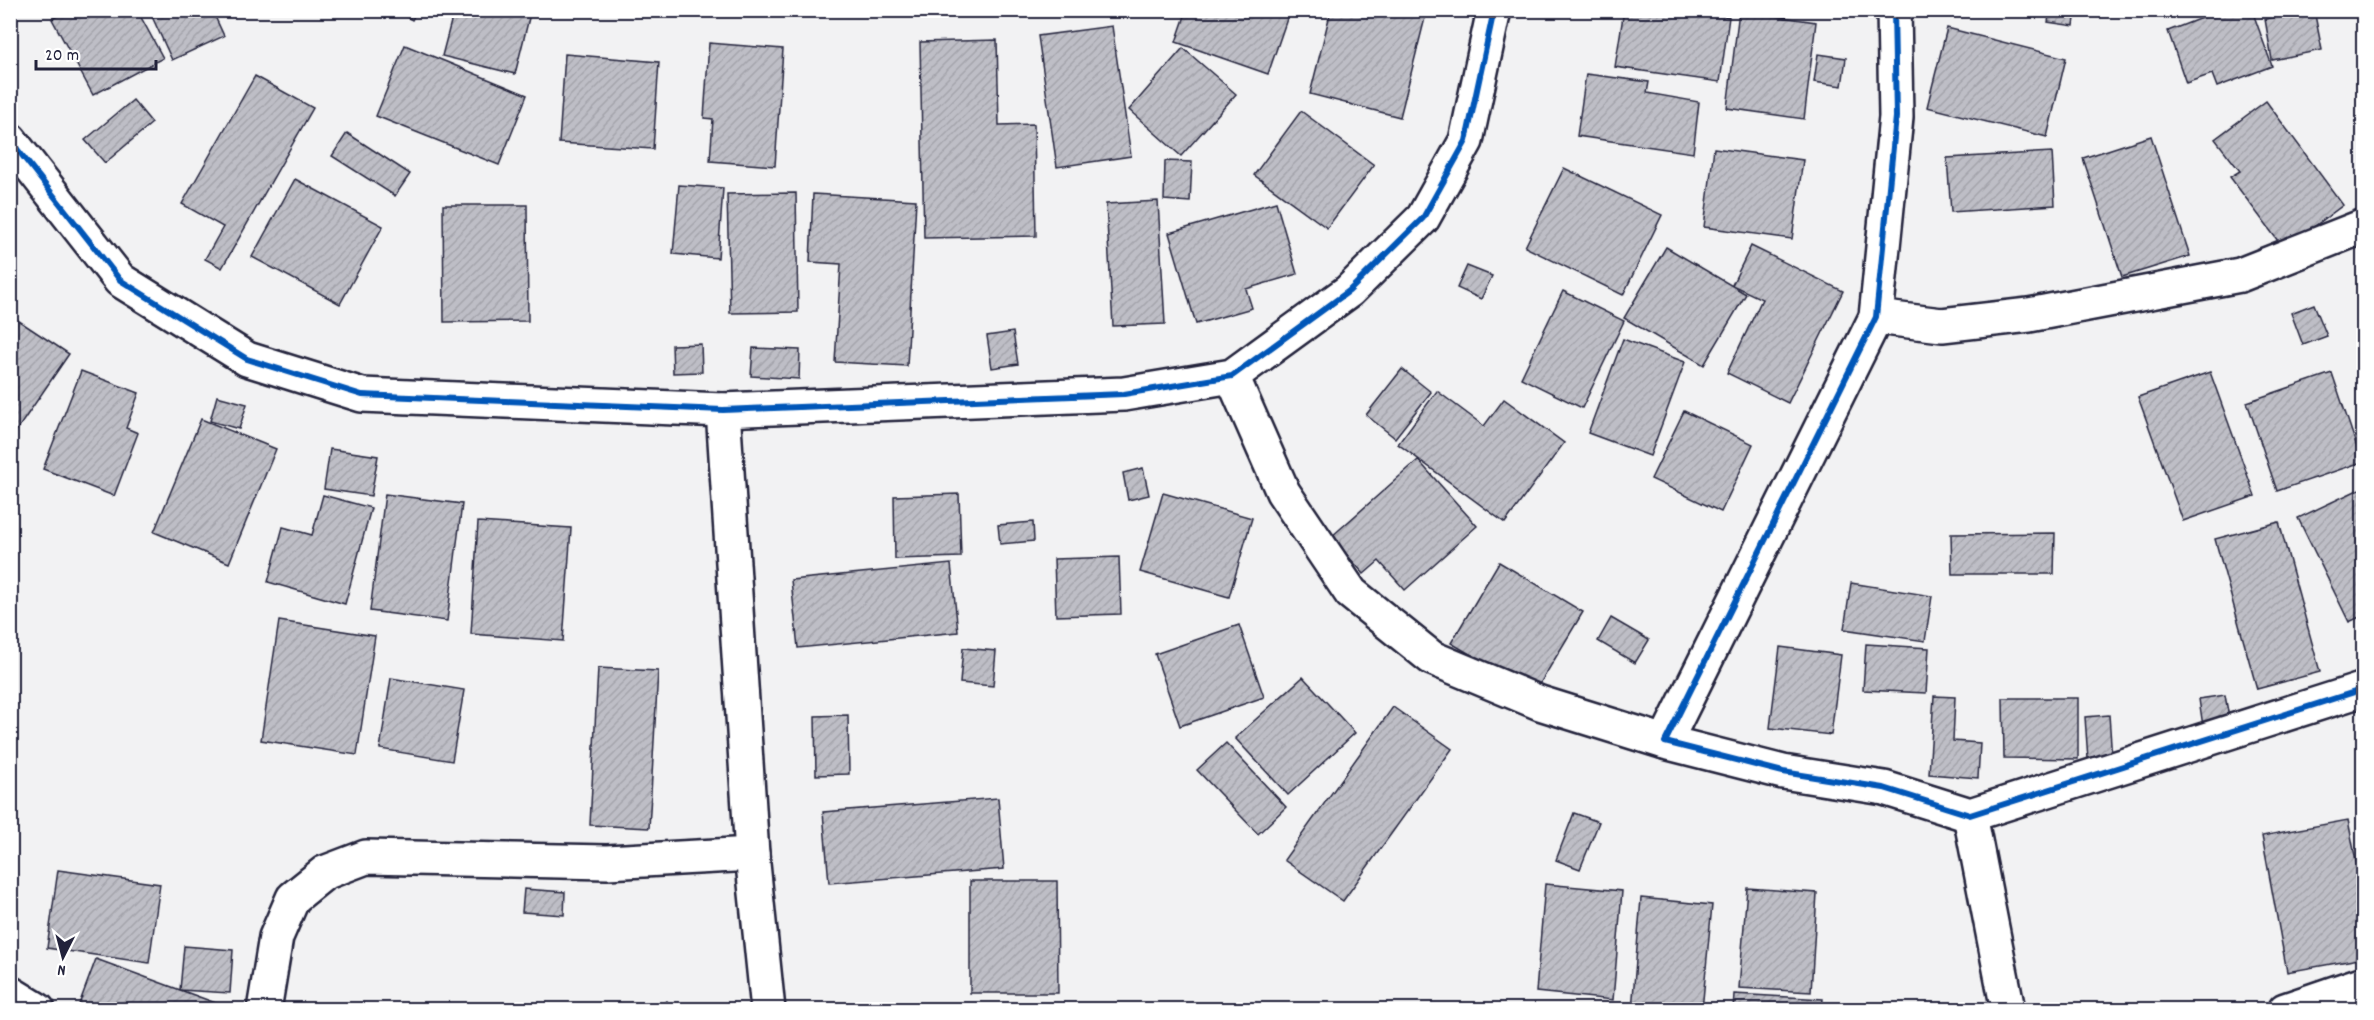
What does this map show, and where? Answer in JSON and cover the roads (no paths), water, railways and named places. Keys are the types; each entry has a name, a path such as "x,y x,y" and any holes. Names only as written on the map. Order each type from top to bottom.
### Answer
{"street":[{"path":"10,140 120,280 247,358 362,395 723,410 1124,394 1232,376 1349,291 1422,218 1466,141 1494,10"},
{"path":"1665,742 1876,317 1896,117 1894,10"},
{"path":"1876,317 1942,325 2029,315 2240,275 2364,226"},
{"path":"1232,376 1283,492 1351,593 1432,658 1540,703 1665,742 1783,772 1884,788 1970,815 2364,689"},
{"path":"723,410 752,854 768,1010"},
{"path":"1970,815 2008,1010"},
{"path":"264,1010 276,937 293,898 324,873 366,856 607,862 752,854"},
{"path":"2285,1010 2364,983"},
{"path":"10,993 38,1010"}]}
